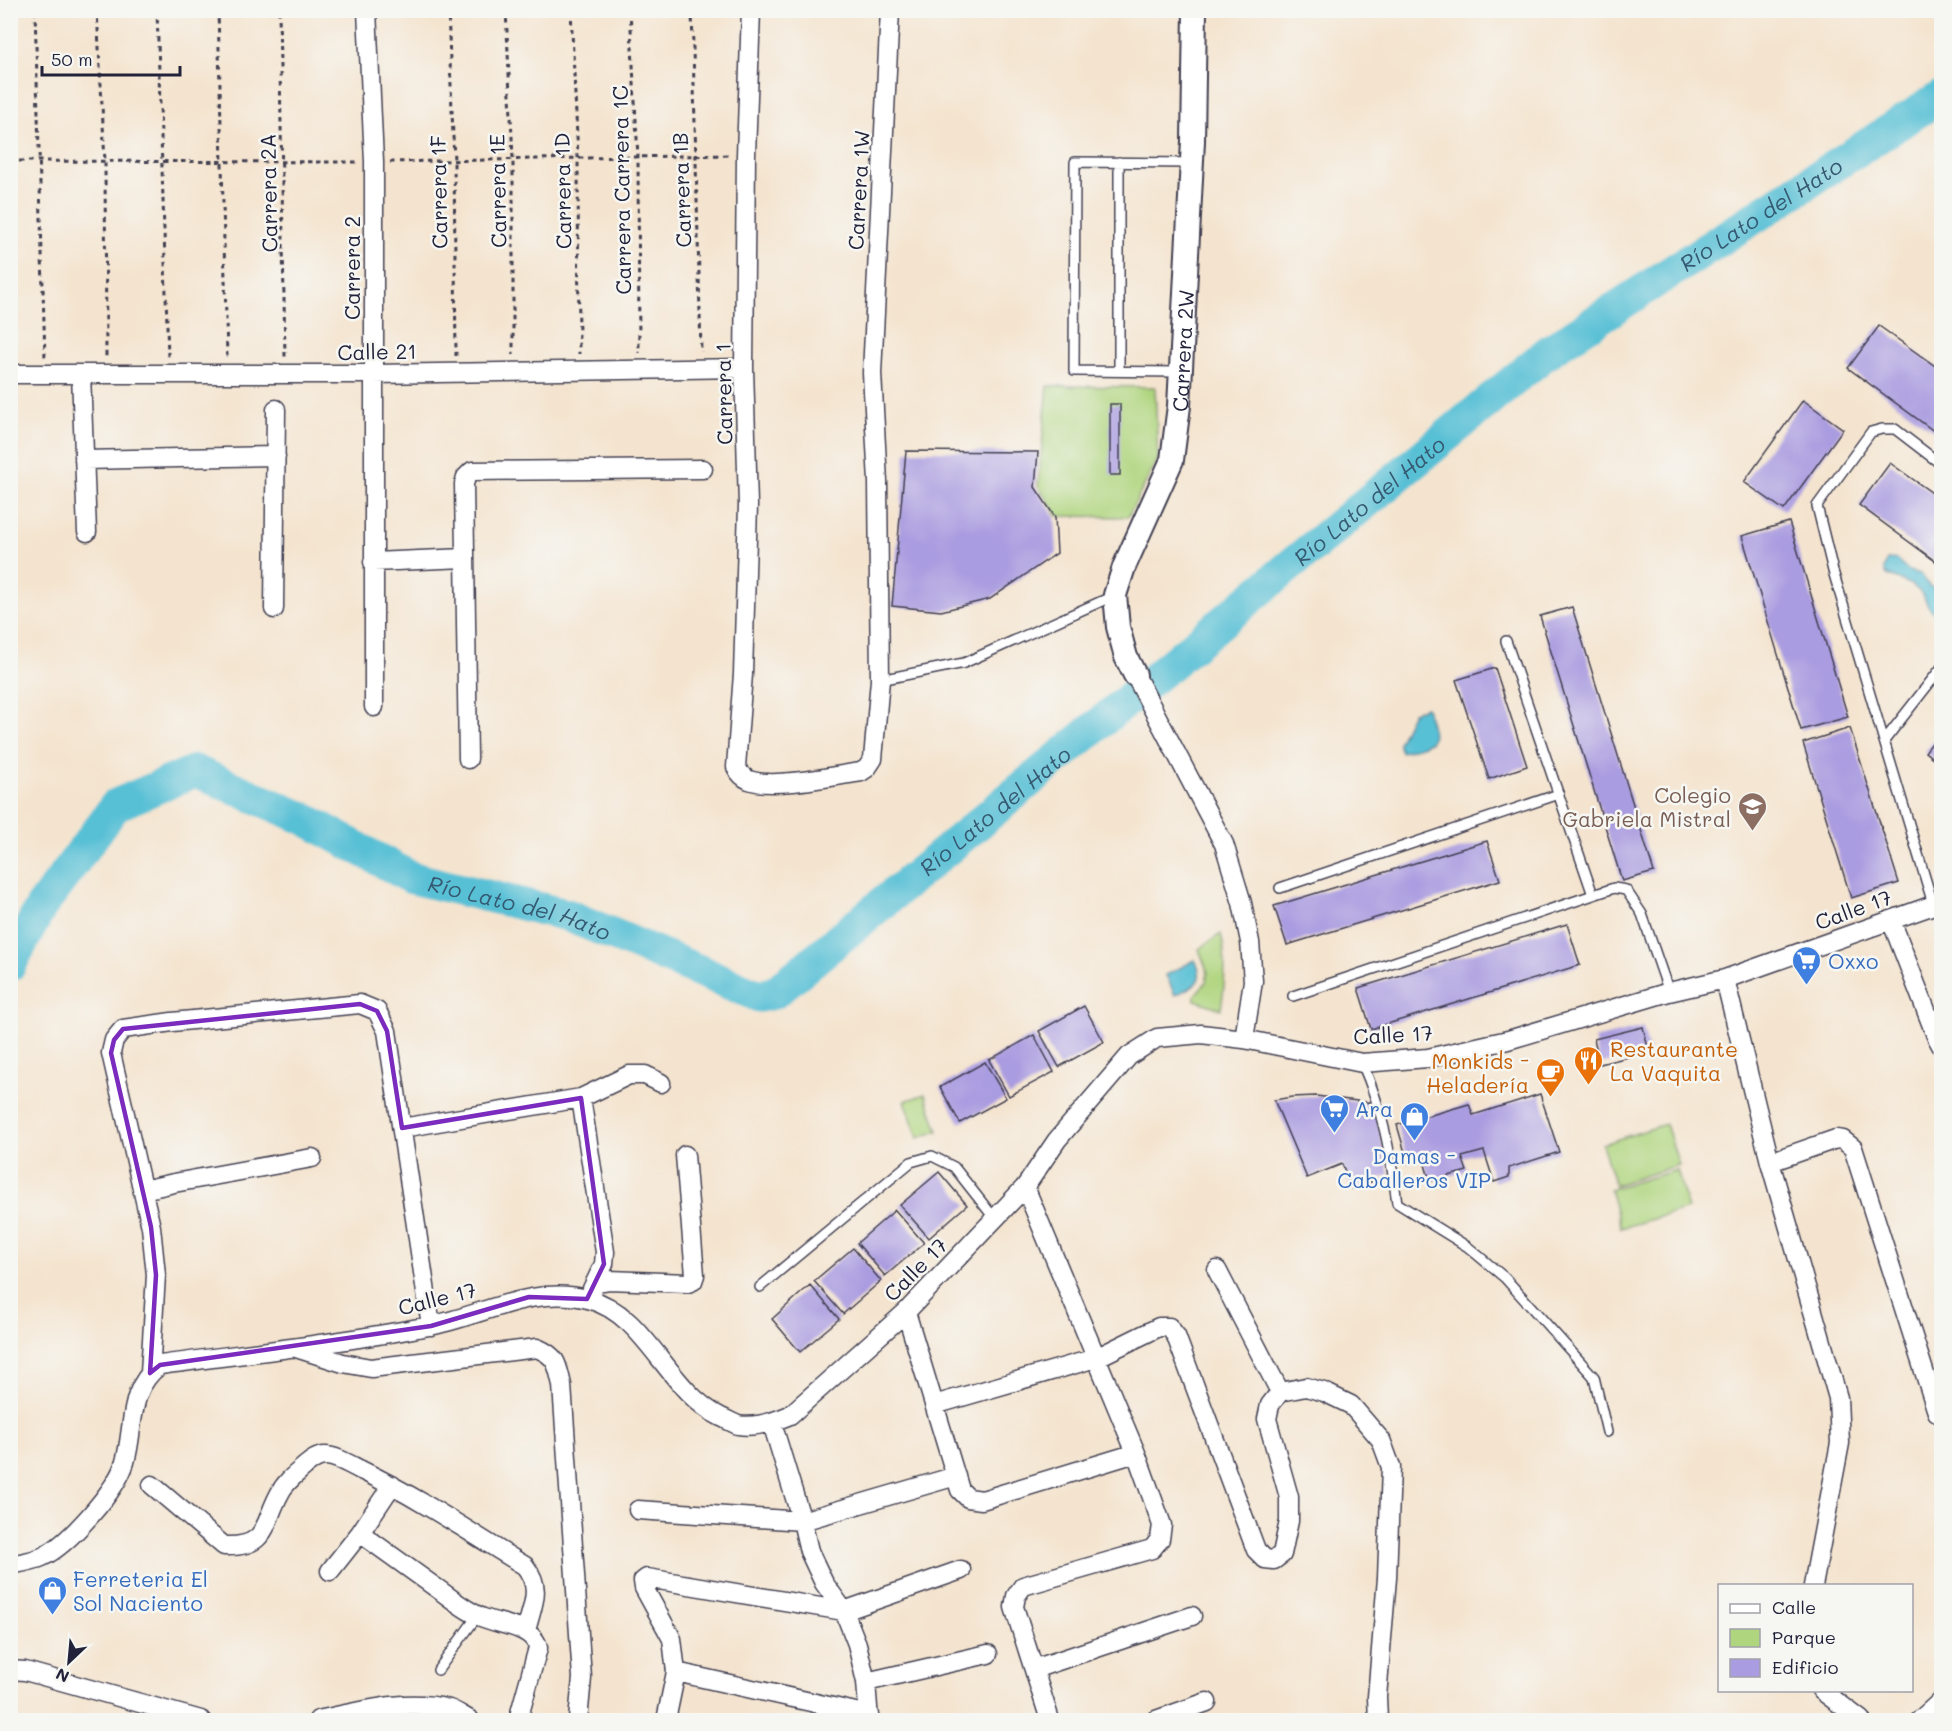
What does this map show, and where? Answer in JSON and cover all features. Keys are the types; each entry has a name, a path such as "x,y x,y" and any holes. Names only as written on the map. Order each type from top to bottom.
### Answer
{"street":[{"name":"Carrera 2","path":"367,10 374,162 374,707"},
{"name":"Carrera 1","path":"741,775 736,767 742,674 747,505 744,368 746,155 752,10"},
{"name":"Carrera 1W","path":"741,775 748,780 781,782 861,772 873,759 880,680 878,482 872,373 890,10"},
{"name":"Carrera 2W","path":"1135,675 1126,657 1118,627 1115,595 1124,567 1172,459 1179,406 1179,372 1192,163 1195,10"},
{"name":"Calle 21","path":"10,374 374,374 744,368"},
{"path":"81,374 87,532"},
{"path":"274,609 276,409"},
{"path":"84,459 276,456"},
{"path":"468,759 464,484 466,477 472,471 703,469"},
{"path":"374,562 465,558"},
{"path":"1135,675 1224,844 1244,912 1250,942 1253,981 1244,1039"},
{"name":"Calle 17","path":"150,1373 160,1365 431,1326 529,1298 561,1296 587,1299 608,1307 625,1318 695,1400 714,1414 738,1425 772,1423 790,1415 906,1312 1025,1188 1057,1140 1129,1056 1157,1038 1201,1034 1244,1039 1362,1063 1428,1058 1508,1040 1670,992 1725,979 1937,903"},
{"path":"1891,920 1941,1047"},
{"path":"1725,979 1770,1162 1838,1398 1840,1443 1813,1584"},
{"path":"10,1565 43,1557 69,1537 96,1510 116,1484 125,1462 135,1402 142,1383 150,1373 156,1275 151,1227 111,1053 114,1040 123,1029 172,1022 360,1004 377,1011 387,1031 431,1326"},
{"path":"402,1128 580,1098 629,1075 645,1075 661,1083"},
{"path":"580,1098 605,1252 604,1264 587,1299"},
{"path":"1770,1162 1836,1139 1843,1140 1853,1148 1938,1412"},
{"path":"596,1282 609,1280 688,1283 693,1281 695,1275 685,1155"},
{"path":"143,1190 312,1158"},
{"path":"1025,1188 1136,1453 1162,1525 1160,1539 1152,1549 1023,1586 1016,1596 1014,1607 1050,1720"},
{"path":"1217,1270 1280,1392"},
{"path":"906,1312 960,1490 968,1498 982,1500 1136,1453"},
{"path":"934,1405 1096,1358 1159,1327 1169,1327 1176,1336 1250,1537 1256,1550 1265,1559 1274,1560 1282,1554 1289,1497 1268,1419 1270,1405 1280,1392 1306,1387 1324,1392 1351,1405 1381,1440 1391,1467 1387,1578 1377,1697 1378,1720"},
{"path":"291,1347 343,1363 371,1368 537,1348 549,1353 556,1361 562,1385 582,1678 578,1720"},
{"path":"676,1672 869,1718 866,1682 857,1644 844,1611 824,1583 809,1551 772,1423"},
{"path":"152,1485 224,1546 239,1547 252,1542 267,1526 280,1492 311,1460 324,1456 343,1461 392,1485 525,1566 532,1575 536,1589 526,1631"},
{"path":"638,1510 802,1521 956,1476"},
{"path":"330,1571 360,1533 392,1485"},
{"path":"360,1533 478,1615 526,1631 537,1641 538,1648 518,1720"},
{"path":"666,1720 676,1672 672,1639 644,1588 643,1581 647,1578 844,1611 960,1570"},
{"path":"1034,1669 1192,1616"},
{"path":"866,1682 988,1654"},
{"path":"10,1670 25,1671 178,1718 201,1720"},
{"path":"1824,1692 1861,1720"},
{"path":"1920,1720 1941,1700"},
{"path":"1156,1720 1207,1702"},
{"path":"318,1720 377,1707 412,1704 451,1710 470,1720"}],"lane":[{"path":"1179,372 1074,371 1074,162 1192,163"},
{"path":"1119,162 1119,371"},
{"path":"1937,903 1884,741 1833,571 1817,506 1870,432 1895,429 1941,465"},
{"path":"880,680 964,663 1115,595"},
{"path":"1506,641 1593,895"},
{"path":"1884,741 1941,667"},
{"path":"1280,888 1559,794"},
{"path":"1293,996 1614,888 1626,890 1642,914 1670,992"},
{"path":"1362,1063 1375,1094 1390,1149 1397,1203 1468,1246 1505,1278 1594,1377 1607,1432"},
{"path":"760,1287 911,1162 932,1156 954,1167 995,1219"},
{"path":"438,1670 478,1615"}],"path":[{"path":"35,10 46,374"},
{"path":"97,10 105,162 106,374"},
{"path":"157,10 168,374"},
{"path":"218,10 228,374"},
{"name":"Carrera 2A","path":"279,10 285,374"},
{"name":"Carrera 1F","path":"448,10 454,161 456,373"},
{"name":"Carrera 1E","path":"506,10 513,159 514,372"},
{"name":"Carrera 1D","path":"571,10 578,158 580,370"},
{"name":"Carrera Carrera 1C","path":"630,10 638,157 639,370"},
{"name":"Carrera 1B","path":"692,10 701,368"}],"highlighted area":[{"path":"360,1004 377,1011 387,1031 402,1128 581,1098 604,1264 587,1299 529,1297 431,1326 160,1365 150,1373 156,1275 151,1227 111,1053 114,1040 123,1029"}],"green space":[{"path":"1048,386 1155,387 1158,459 1128,517 1058,516 1038,486"},
{"path":"1221,934 1225,971 1221,1009 1195,1000 1194,996 1206,982 1208,973 1199,949"},
{"path":"925,1094 938,1131 918,1138 905,1101"},
{"path":"1666,1124 1679,1165 1615,1185 1602,1144"},
{"path":"1677,1170 1688,1209 1621,1228 1610,1189"}],"water":[{"path":"1896,559 1909,571 1921,574 1929,586 1941,590 1941,613 1930,609 1923,595 1916,588 1886,574 1884,569 1887,560"},
{"path":"1426,707 1432,729 1432,740 1422,746 1401,752 1398,743 1413,712"},
{"path":"1195,960 1199,979 1192,986 1175,995 1166,975"}],"building":[{"path":"1879,326 1942,371 1942,437 1848,368"},
{"path":"1803,400 1843,429 1784,510 1744,482"},
{"path":"1110,404 1120,404 1120,475 1110,475"},
{"path":"906,451 1038,452 1035,487 1055,517 1057,553 990,599 941,611 892,606"},
{"path":"1890,463 1942,500 1942,566 1859,505"},
{"path":"1789,522 1848,717 1801,730 1742,536"},
{"path":"1572,607 1654,872 1622,881 1540,616"},
{"path":"1495,668 1527,766 1489,779 1456,680"},
{"path":"1850,728 1899,883 1851,898 1803,743"},
{"path":"1942,730 1942,765 1925,752"},
{"path":"1487,841 1500,880 1287,945 1274,906"},
{"path":"1567,924 1580,965 1371,1029 1358,988"},
{"path":"1084,1006 1104,1042 1059,1067 1039,1031"},
{"path":"1643,1027 1649,1052 1600,1064 1594,1039"},
{"path":"1034,1035 1054,1072 1009,1096 989,1060"},
{"path":"985,1062 1006,1098 960,1123 940,1087"},
{"path":"1540,1094 1559,1152 1509,1168 1509,1177 1494,1182 1484,1151 1462,1157 1467,1171 1430,1181 1423,1158 1408,1163 1397,1125 1469,1104 1473,1115"},
{"name":"Ara","path":"1316,1096 1374,1103 1389,1175 1352,1189 1342,1164 1307,1178 1274,1100"},
{"path":"939,1172 967,1205 929,1238 900,1205"},
{"path":"895,1210 924,1243 885,1276 857,1243"},
{"path":"853,1248 881,1281 843,1314 814,1281"},
{"path":"810,1285 839,1319 800,1352 772,1319"}],"waterway":[{"name":"Río Lato del Hato","path":"10,965 41,907 116,805 195,771 305,819 412,878 567,915 759,996 774,993 1549,351 1942,96"}],"place":[{"name":"Colegio Gabriela Mistral","path":"1752,832"},
{"name":"Oxxo","path":"1807,986"},
{"name":"Restaurante La Vaquita","path":"1589,1086"},
{"name":"Monkids - Heladería","path":"1550,1098"},
{"name":"Ara","path":"1334,1134"},
{"name":"Damas - Caballeros VIP","path":"1414,1142"},
{"name":"Ferreteria El Sol Naciento","path":"52,1616"}]}
